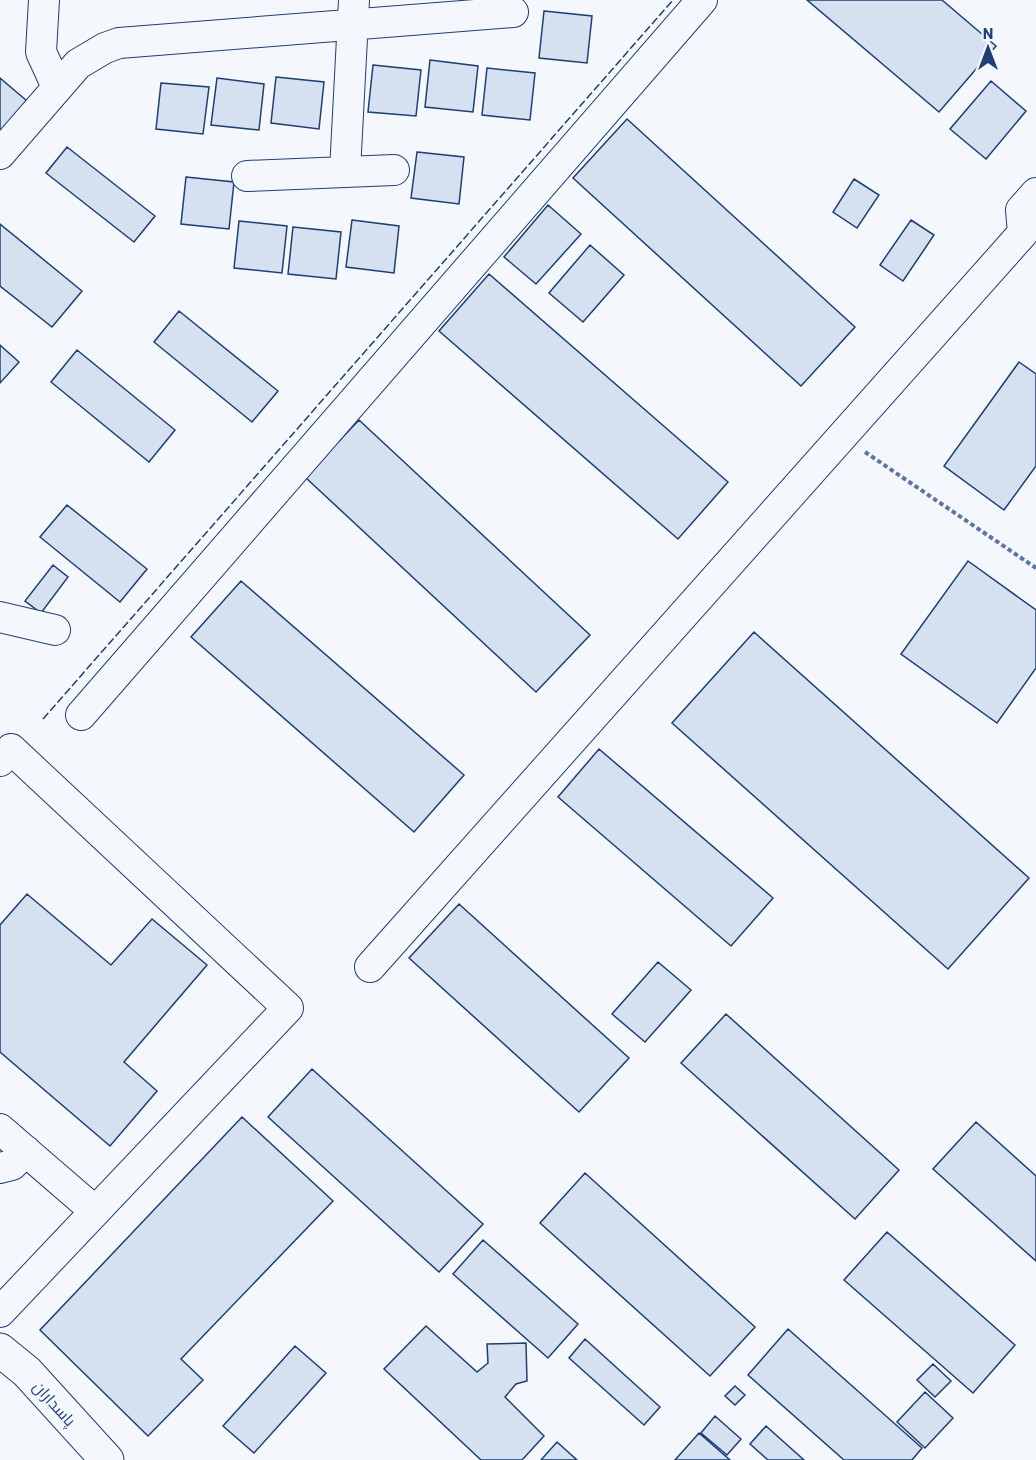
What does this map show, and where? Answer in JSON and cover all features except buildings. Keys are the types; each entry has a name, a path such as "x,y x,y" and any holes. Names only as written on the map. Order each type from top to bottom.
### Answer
{"main road":[{"name":"پاسداران","path":"0,1350 27,1372 107,1460"}],"street":[{"path":"44,0 41,52 57,87"},
{"path":"81,715 702,0"},
{"path":"345,171 353,12"},
{"path":"0,154 78,64 91,55 119,43 353,12 513,12"},
{"path":"247,176 394,170"},
{"path":"370,967 1023,233 1021,210 1036,193"},
{"path":"0,617 55,630"},
{"path":"0,761 11,749 288,1008 0,1312"},
{"path":"0,1129 95,1212"},
{"path":"0,1168 12,1165 26,1151"}],"path":[{"path":"842,436 1036,568"}],"fence":[{"path":"43,719 673,0"}]}
